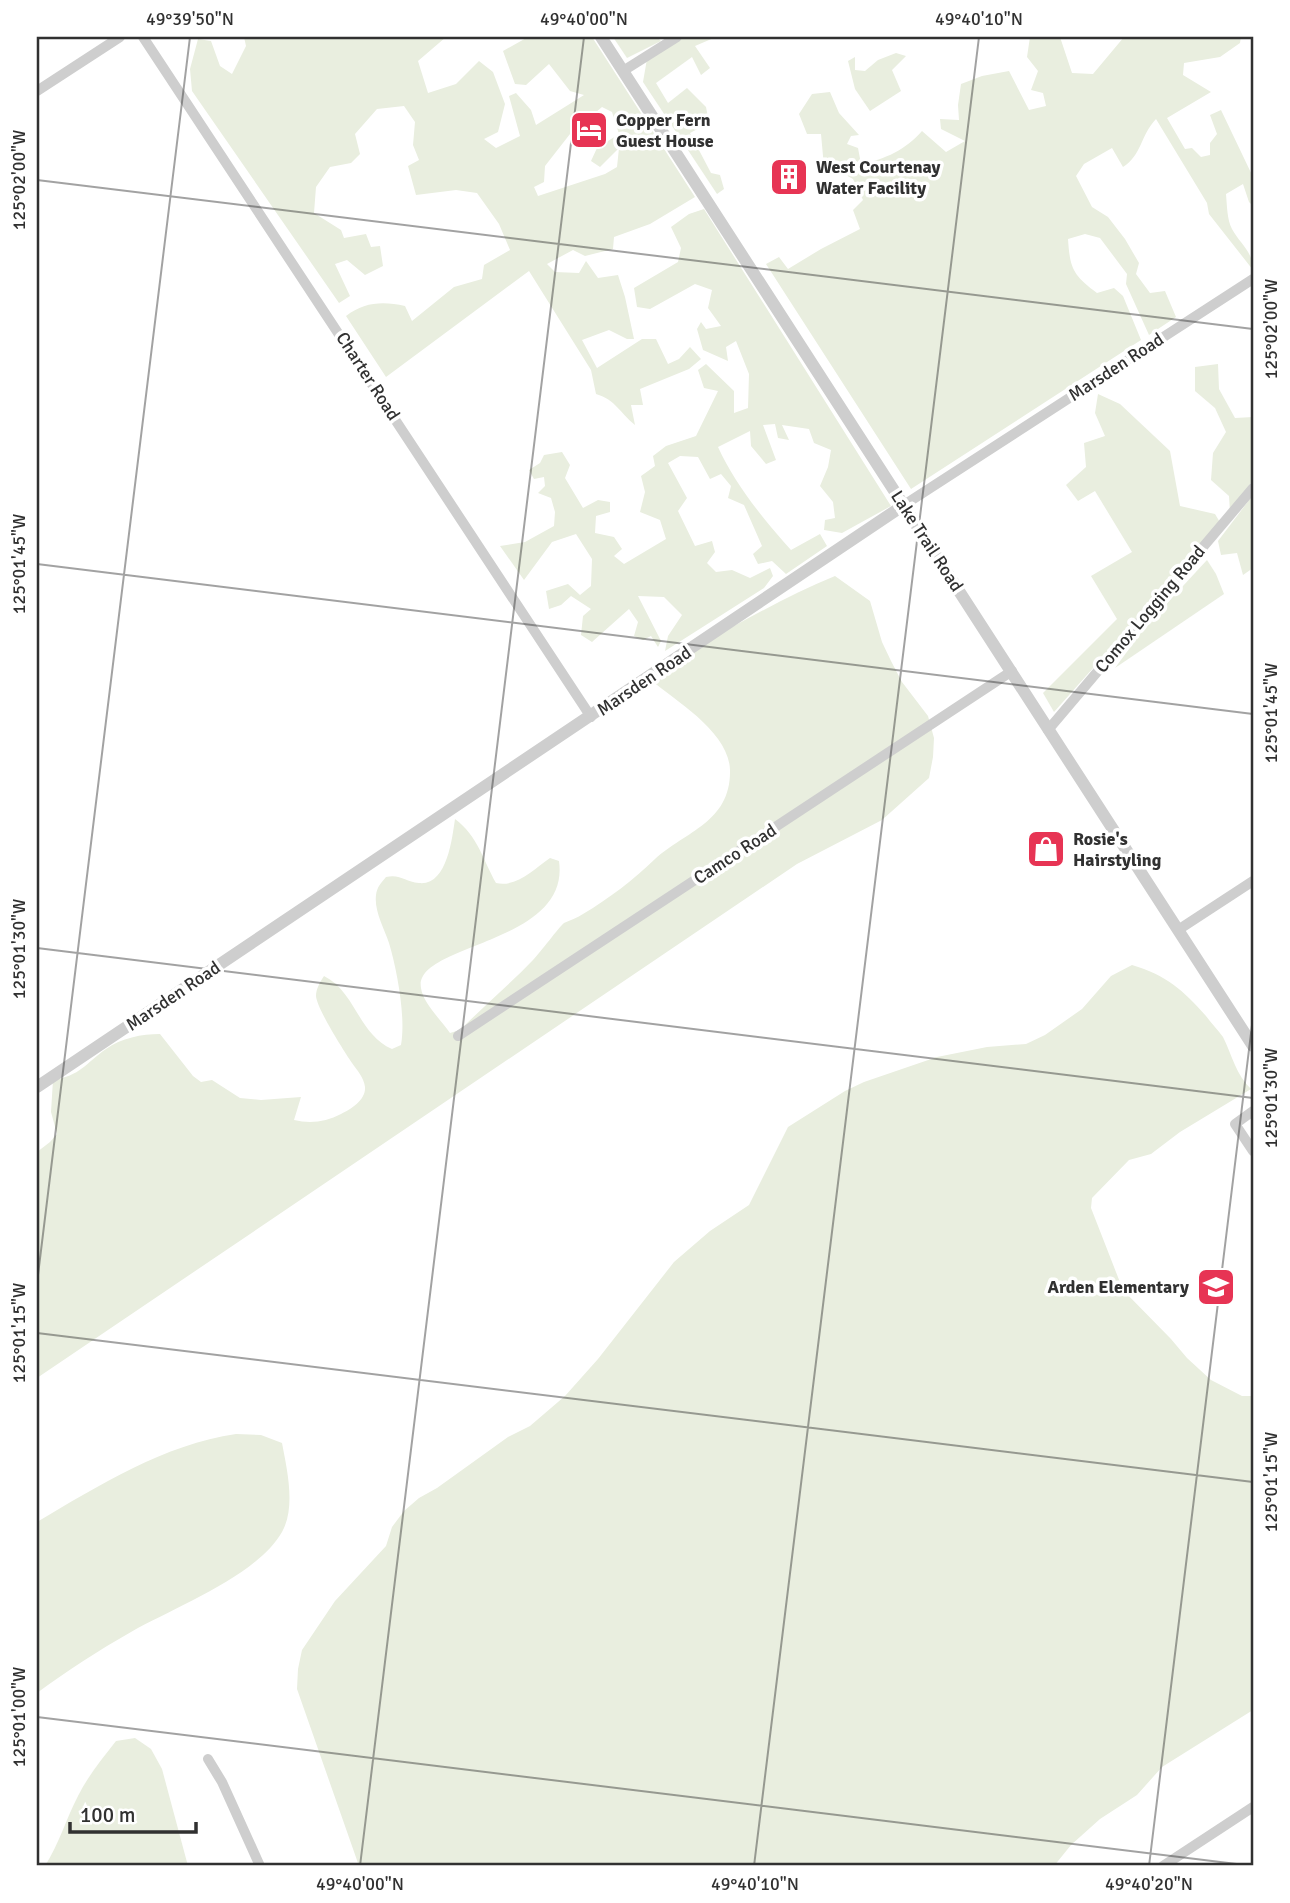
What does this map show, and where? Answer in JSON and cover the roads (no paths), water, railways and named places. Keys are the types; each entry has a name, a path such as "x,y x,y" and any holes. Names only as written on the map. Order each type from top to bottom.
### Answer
{"street":[{"path":"37,91 120,37"},
{"name":"Charter Road","path":"143,37 591,717"},
{"name":"Lake Trail Road","path":"601,37 1253,1046"},
{"path":"623,71 677,37"},
{"name":"Marsden Road","path":"37,1087 904,505 1253,279"},
{"name":"Comox Logging Road","path":"1048,730 1253,488"},
{"name":"Camco Road","path":"458,1036 1012,671"},
{"path":"1178,930 1253,881"},
{"path":"1253,1111 1236,1124 1253,1151"},
{"path":"208,1759 222,1782 260,1866"},
{"path":"1163,1866 1253,1807"}],"place":[{"name":"Copper Fern Guest House","path":"589,130"},
{"name":"West Courtenay Water Facility","path":"789,177"},
{"name":"Rosie's Hairstyling","path":"1046,849"},
{"name":"Arden Elementary","path":"1216,1287"}]}
